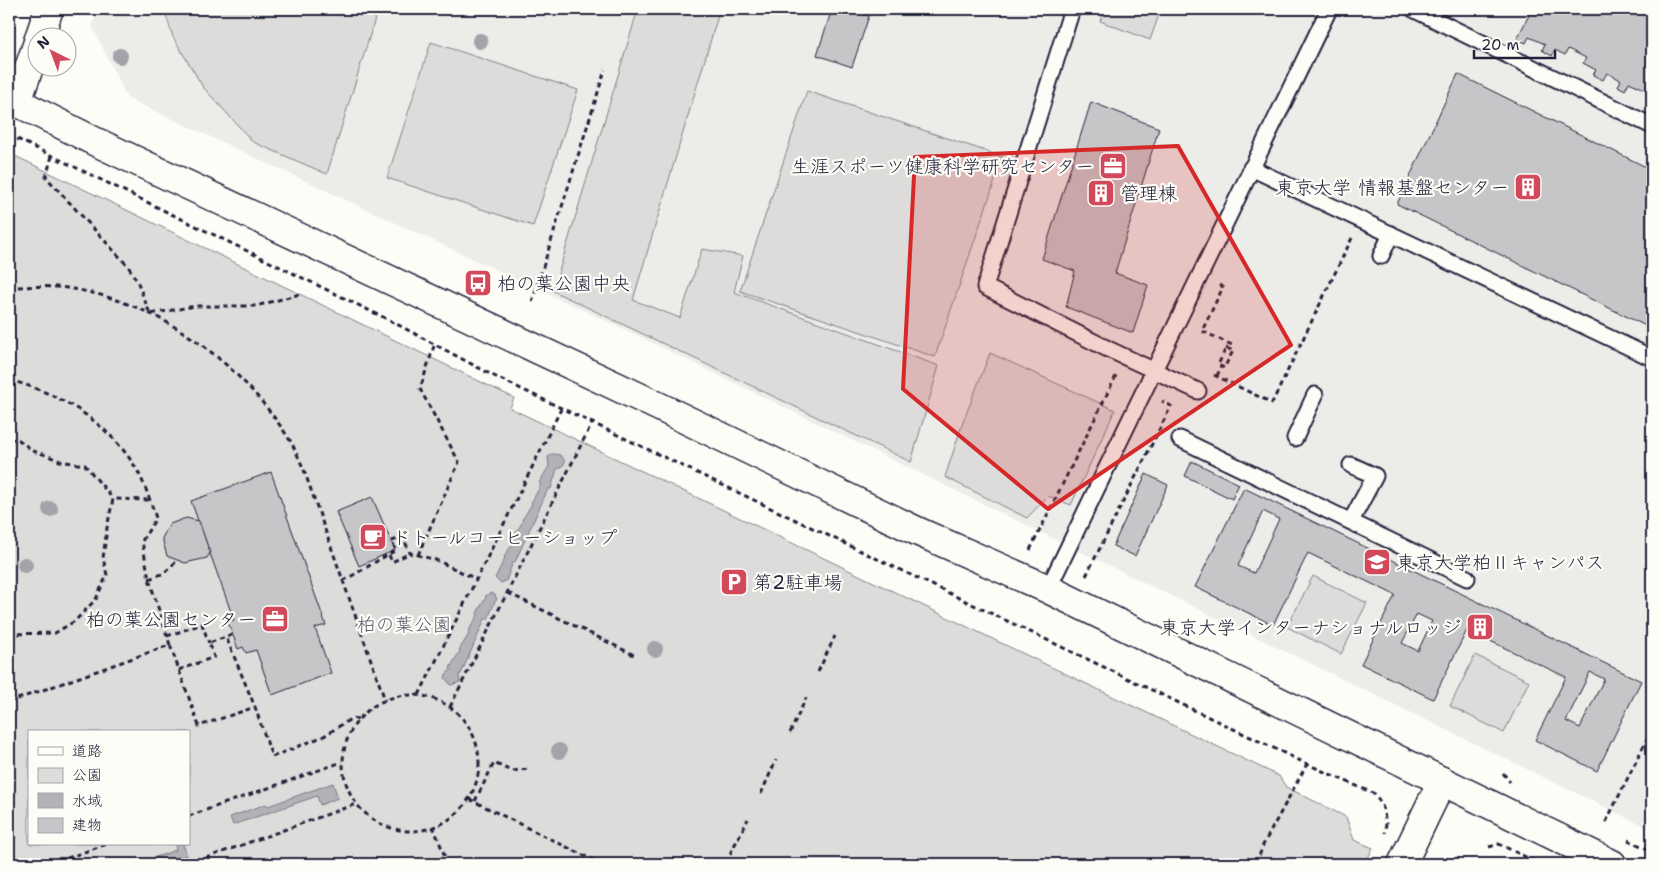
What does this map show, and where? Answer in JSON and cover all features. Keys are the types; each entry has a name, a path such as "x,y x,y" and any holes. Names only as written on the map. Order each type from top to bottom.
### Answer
{"street":[{"path":"42,28 49,9"},
{"path":"28,65 13,100 94,141 630,393 919,532 1048,589 1612,864"},
{"path":"1402,864 1442,781"}],"lane":[{"path":"1072,9 985,287 1125,358 1198,391"},
{"path":"1048,589 1329,9"},
{"path":"1413,9 1652,126"},
{"path":"1251,168 1652,358"},
{"path":"1381,256 1392,234"},
{"path":"1295,438 1315,395"},
{"path":"1180,439 1467,578"},
{"path":"1351,465 1375,476 1351,521"}],"path":[{"path":"532,302 605,70"},
{"path":"9,135 388,320 434,346 592,423 1307,764 1375,794 1382,805 1386,823 1385,835"},
{"path":"52,156 46,177 128,266 138,283 150,314"},
{"path":"1209,373 1272,403 1352,238 1344,233"},
{"path":"1215,283 1223,287 1202,331 1232,345 1230,350 1233,351 1224,368 1221,367 1217,376"},
{"path":"9,287 50,286 75,289 106,297 167,321 202,344 231,369 254,393 291,443 304,470 385,700"},
{"path":"150,314 196,306 256,306 300,294"},
{"path":"418,556 459,462 420,389 434,346"},
{"path":"1221,367 1218,366 1226,348 1230,350"},
{"path":"1030,550 1125,358"},
{"path":"9,380 52,395 88,416 119,444 134,465 156,518 142,541 149,578 170,645 199,726 255,707"},
{"path":"1086,576 1171,406 1160,400 1162,395"},
{"path":"419,694 561,408"},
{"path":"450,707 592,423"},
{"path":"9,439 19,440 33,451 60,461 86,465 113,499 150,500"},
{"path":"9,634 54,633 76,621 96,598 107,575 103,558 113,499"},
{"path":"343,581 396,550 392,542 403,537 410,553 436,560 476,579"},
{"path":"389,555 392,562 410,553"},
{"path":"149,578 164,572 178,560"},
{"path":"508,593 634,655"},
{"path":"168,636 202,624 214,657 179,670"},
{"path":"209,643 232,635"},
{"path":"818,672 835,636"},
{"path":"226,637 255,707 272,757 324,736 352,718 358,719"},
{"path":"9,702 170,645"},
{"path":"419,694 450,707 467,724 479,747 479,772 469,798 456,817 433,826 409,830 386,828 370,819 356,804 345,785 342,762 344,743 358,719 385,700 419,694"},
{"path":"790,733 806,698"},
{"path":"1606,822 1652,729"},
{"path":"761,794 776,760"},
{"path":"190,816 342,762"},
{"path":"475,801 494,763 512,771 528,769"},
{"path":"1257,864 1262,847 1307,764"},
{"path":"469,798 601,864"},
{"path":"189,864 356,804"},
{"path":"730,854 748,819"},
{"path":"433,826 448,864"},
{"path":"1489,847 1499,844 1540,864"},
{"path":"50,864 101,846"}],"highlighted area":[{"path":"1178,146 1291,345 1048,509 903,389 915,157"}],"shaded area":[{"name":"東京大学柏Ⅱキャンパス","path":"98,9 1652,9 1652,830 628,331 127,98 92,26"}],"green space":[{"path":"164,9 378,9 327,174 253,142 203,87 173,37"},
{"path":"638,9 720,9 633,300 680,318 702,249 743,256 734,292 939,366 911,462 553,291"},
{"path":"1105,9 1161,9 1150,40 1100,21"},
{"path":"431,42 578,90 533,226 387,178"},
{"path":"807,91 1003,157 935,357 740,291"},
{"name":"柏の葉公園","path":"9,153 514,398 510,408 1279,776 1286,787 1346,817 1354,840 1373,848 1365,864 9,864"},
{"path":"990,353 1115,410 1071,505 1048,496 1027,518 945,477 963,422"},
{"path":"1313,576 1367,603 1341,654 1287,627"},
{"path":"1475,655 1529,681 1504,733 1450,706"}],"water":[{"path":"552,454 560,455 565,462 562,467 557,469 551,489 548,489 515,562 513,562 506,581 500,583 495,578 504,557 515,540 513,538 541,485 539,483 549,466 548,457"},
{"path":"491,593 495,595 497,600 488,619 485,619 461,674 459,674 460,682 451,685 445,678 446,674 451,670 450,668 459,650 469,634 468,632 478,615 477,613 485,596"},
{"path":"333,783 338,798 320,805 317,796 233,825 230,817 266,804 268,806"},
{"path":"175,846 184,846 187,855 161,864 136,864 176,850"}],"building":[{"path":"832,9 847,9 869,16 852,67 817,55"},
{"path":"1532,9 1652,9 1652,95 1650,100 1646,98 1649,91 1629,82 1625,90 1618,86 1621,80 1607,73 1603,80 1593,75 1596,70 1583,63 1586,58 1568,49 1565,55 1555,50 1552,56 1542,50 1545,44 1529,37 1526,43 1517,39"},
{"name":"東京大学 情報基盤センター","path":"1458,74 1652,170 1652,329 1397,204"},
{"name":"管理棟","path":"1091,102 1159,128 1115,273 1148,285 1133,333 1066,307 1075,271 1042,259"},
{"path":"1192,461 1239,484 1232,499 1185,476"},
{"path":"271,472 326,625 315,628 331,673 272,695 256,650 246,653 243,647 238,649 228,622 234,620 191,501"},
{"path":"1146,474 1168,485 1135,556 1113,546"},
{"name":"東京大学インターナショナルロッジ","path":"1244,488 1641,681 1597,771 1535,740 1566,677 1467,630 1433,699 1361,664 1395,595 1308,553 1273,625 1195,587","holes":["1263,511 1279,519 1254,573 1238,566","1417,614 1432,621 1418,651 1402,643","1590,672 1604,679 1580,728 1566,721"]},
{"path":"372,497 395,550 359,566 336,512"},
{"path":"186,518 199,521 210,553 207,558 185,563 167,556 162,538 170,524"}],"place":[{"name":"生涯スポーツ健康科学研究センター","path":"1113,166"},
{"name":"東京大学 情報基盤センター","path":"1528,187"},
{"name":"管理棟","path":"1101,193"},
{"name":"柏の葉公園中央","path":"478,283"},
{"name":"ドトールコーヒーショップ","path":"373,537"},
{"name":"東京大学柏Ⅱキャンパス","path":"1377,562"},
{"name":"第2駐車場","path":"734,582"},
{"name":"柏の葉公園センター","path":"275,619"},
{"name":"東京大学インターナショナルロッジ","path":"1480,627"}]}
